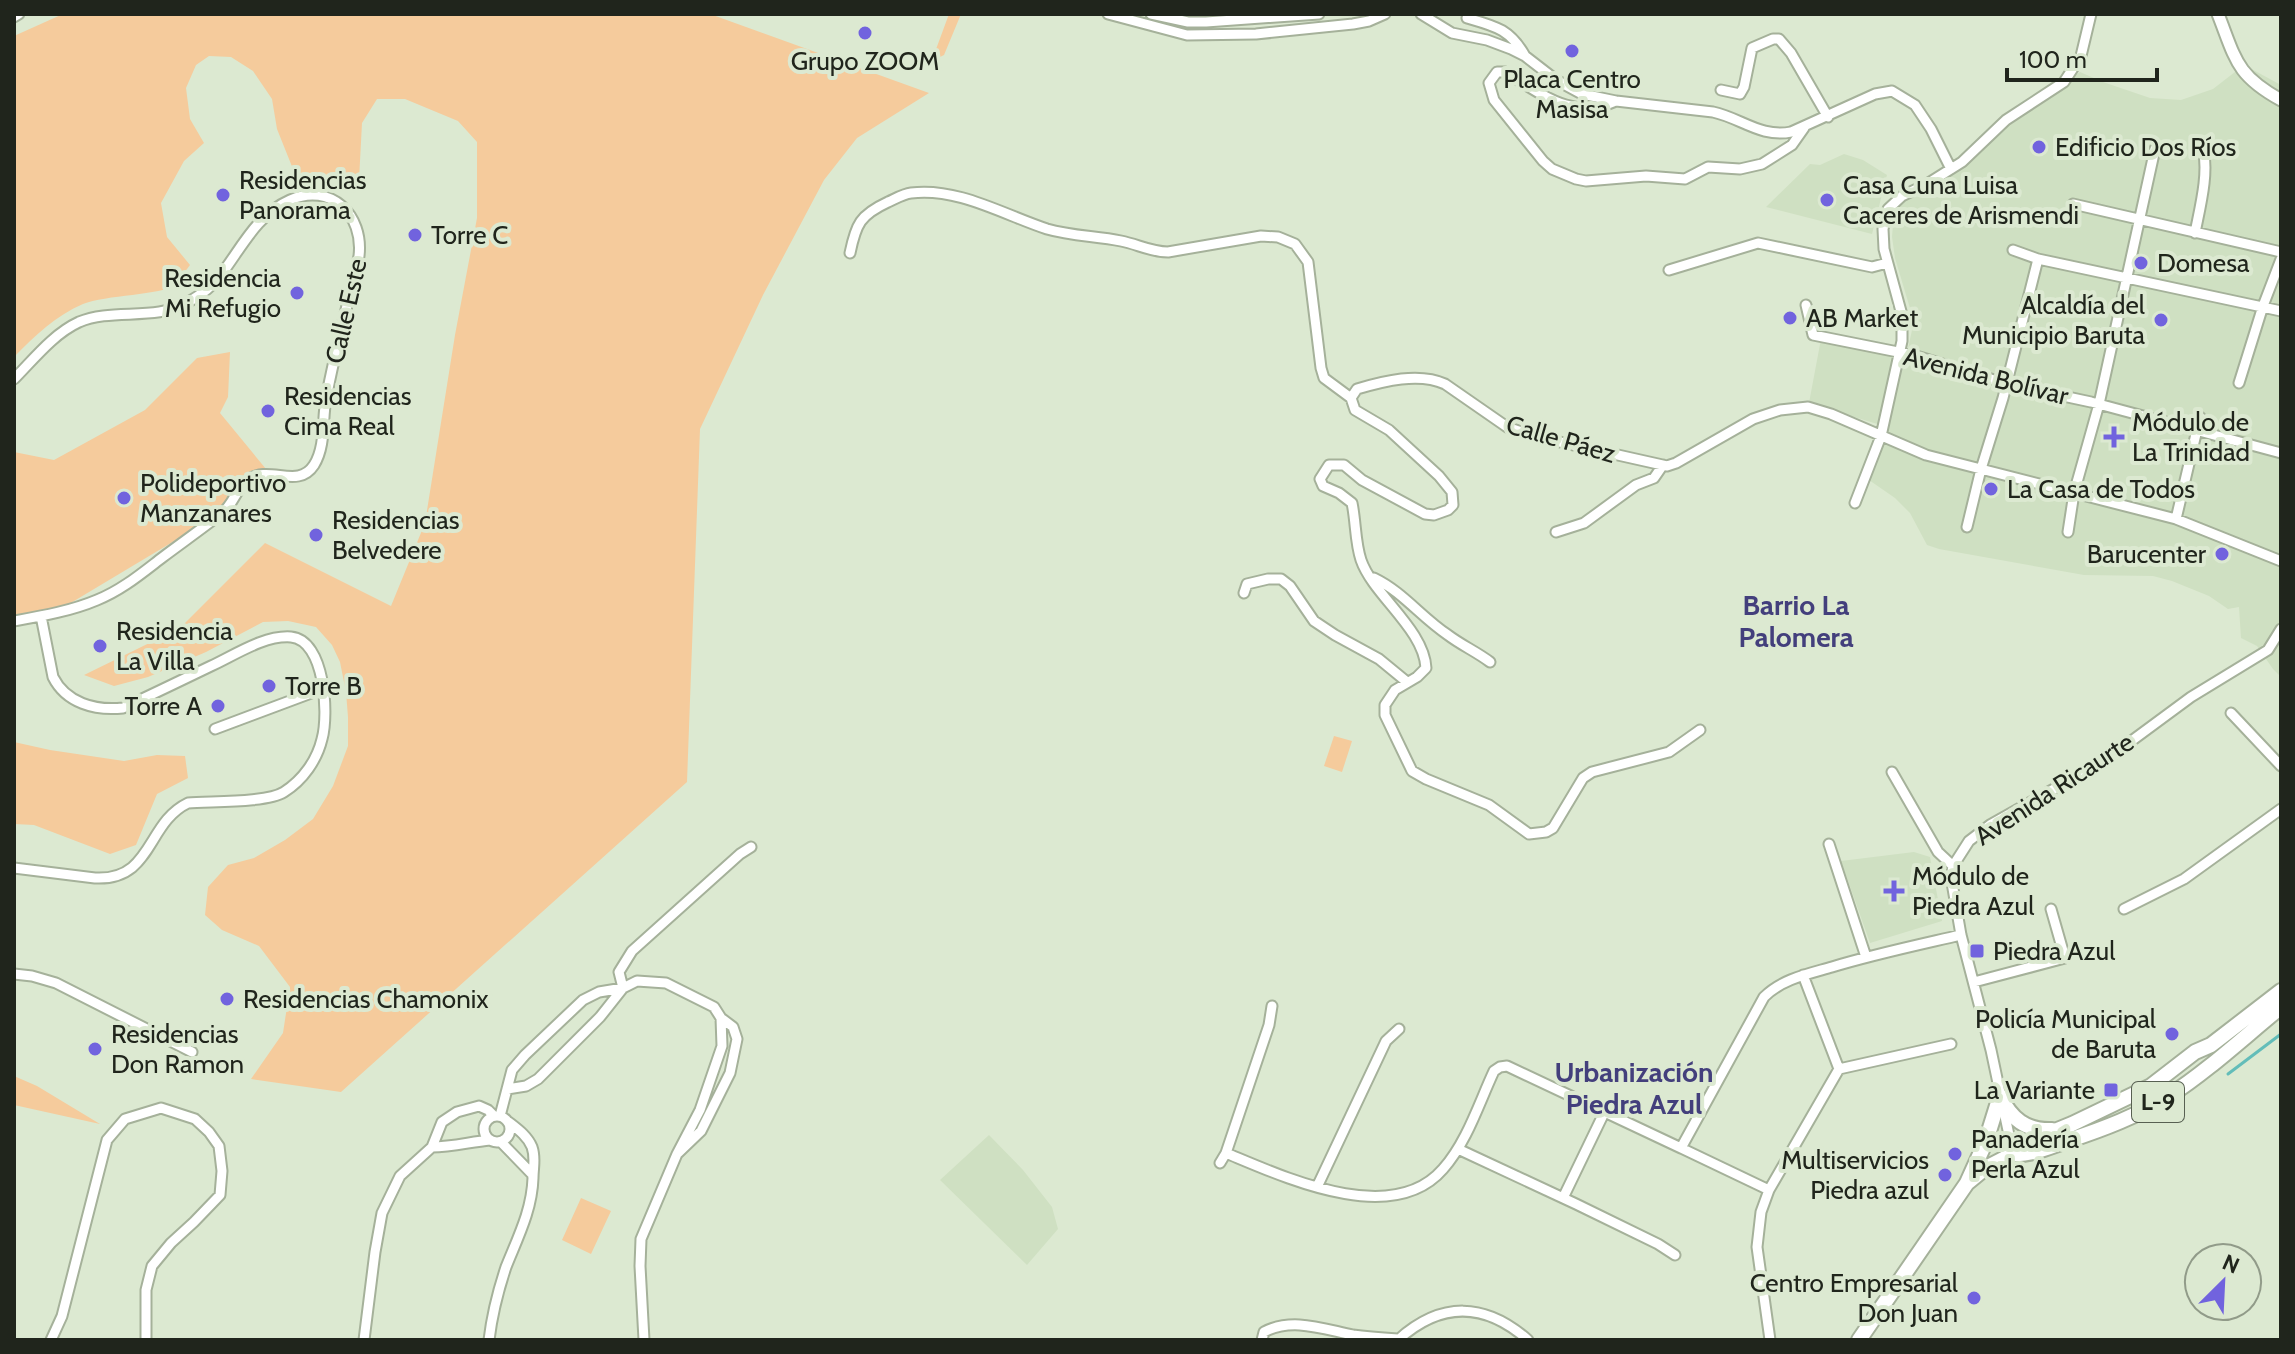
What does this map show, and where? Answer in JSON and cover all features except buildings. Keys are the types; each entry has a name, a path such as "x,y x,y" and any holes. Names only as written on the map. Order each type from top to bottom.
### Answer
{"main road":[{"name":"L-9","path":"2013,1154 2016,1147 2151,1086 2281,991"},
{"name":"L-9","path":"1967,1183 1984,1169 2013,1154 2022,1155 2083,1136 2156,1104 2202,1073 2281,1007"},
{"path":"2000,1096 2007,1110 2021,1123 2032,1129 2056,1130"},
{"name":"L-9","path":"1861,1337 1967,1183 1986,1141 2000,1096"}],"street":[{"path":"1108,14 1187,35 1214,36 1353,24 1385,14"},
{"path":"1151,14 1188,22 1206,22 1319,14"},
{"path":"1421,14 1446,30 1496,43 1525,56 1582,94 1713,112 1765,133 1779,135 1804,128 1884,91 1899,94 1915,105 1951,169"},
{"path":"1855,503 1881,436 1900,353 1902,315 1887,263 1883,229 1888,209 1902,196 1962,162 2006,120 2064,82 2081,56 2091,14"},
{"path":"2218,14 2244,74 2261,89 2281,100"},
{"path":"1467,18 1505,32 1514,39 1525,56"},
{"path":"1721,90 1740,94 1752,48 1779,39 1791,53 1828,117"},
{"path":"1616,101 1604,106 1576,109 1560,104 1505,72 1497,72 1489,83 1494,100 1543,161 1552,169 1586,181 1646,176 1685,179 1708,167 1750,167 1781,153 1792,145 1804,128"},
{"path":"2195,233 2205,159 2203,148"},
{"path":"2068,532 2074,493 2099,404 2155,149"},
{"path":"850,253 855,227 865,215 908,193 958,197 1050,230 1118,240 1155,252 1261,236 1278,237 1295,244 1308,262 1324,378 1351,398 1355,410 1389,430 1439,476 1454,499 1448,510 1434,515 1425,514 1362,480 1344,465 1329,465 1320,479 1323,486 1352,503 1361,562 1418,641 1425,658 1426,668 1389,697 1385,705 1385,715 1412,771 1489,805 1529,834 1546,832 1553,828 1583,778 1592,772 1669,752 1700,730"},
{"name":"Calle Este","path":"14,379 50,343 80,322 172,310 192,300 220,277 255,226 290,200 308,196 327,197 337,202 355,222 360,239 359,256 325,402 322,440 315,464 296,478 269,473 251,477 241,485 226,510 126,584 94,601 14,621"},
{"path":"2073,204 2281,252"},
{"path":"1669,270 1758,243 1872,267 1887,263"},
{"path":"2013,250 2038,259 2281,311"},
{"path":"1967,527 2038,259"},
{"path":"2239,383 2281,259"},
{"name":"Avenida Bolívar","path":"1806,305 1813,335 1900,353 2007,384 2099,404 2281,453"},
{"name":"Calle Páez","path":"1351,398 1357,389 1363,387 1417,378 1436,380 1507,427 1533,436 1663,465"},
{"path":"1556,532 1584,523 1636,485 1654,478 1663,465 1676,463 1731,429 1753,419 1796,407 1820,409 1926,455 2176,519 2281,561"},
{"path":"2176,519 2200,417"},
{"path":"1370,576 1390,586 1449,636 1490,662"},
{"path":"1244,593 1247,584 1254,581 1281,579 1290,586 1314,621 1379,659 1407,682"},
{"path":"14,868 82,878 115,877 138,864 163,822 177,808 188,803 266,798 284,792 306,772 319,748 324,729 316,656 305,643 289,637 262,642 123,708 90,706 66,695 56,683 41,616"},
{"name":"Avenida Ricaurte","path":"2013,1154 1961,935 1951,877 1953,866 1969,841 1990,825 2107,759 2191,697 2268,650 2281,629"},
{"path":"215,729 322,689"},
{"path":"2231,713 2281,766"},
{"path":"1892,772 1938,852 1953,866"},
{"path":"2124,909 2184,879 2281,809"},
{"path":"1829,844 1866,957"},
{"path":"623,988 619,972 632,951 751,847"},
{"path":"1974,982 2065,958 2051,909"},
{"path":"1681,1148 1757,1005 1775,986 1866,957 1961,935"},
{"path":"14,974 56,983 192,1052"},
{"path":"1803,975 1839,1069"},
{"path":"501,1142 510,1132 500,1117 512,1070 583,1000 637,981 666,983 714,1007 721,1018 733,1027 737,1039 730,1073 701,1131 677,1154"},
{"path":"507,1089 526,1086 538,1079 600,1017 623,988"},
{"path":"1220,1163 1269,1025 1272,1006"},
{"path":"644,1340 641,1239 677,1154 700,1110 722,1046 721,1018"},
{"path":"1317,1187 1386,1041 1399,1029"},
{"path":"1770,1340 1757,1247 1761,1212 1769,1190 1839,1069 1951,1044"},
{"path":"1226,1153 1317,1187 1370,1196 1403,1194 1433,1179 1458,1149 1494,1071 1507,1066 1769,1190"},
{"path":"364,1340 382,1213 400,1176 432,1147 442,1122 457,1112 479,1106 521,1131 533,1149 535,1164 533,1193 495,1301 489,1340"},
{"path":"51,1340 62,1316 107,1140 125,1119 161,1108 195,1119 209,1132 219,1146 222,1171 220,1195 152,1266 146,1290 146,1340"},
{"path":"1563,1198 1604,1113"},
{"path":"490,1140 485,1135 487,1120 500,1117"},
{"path":"432,1147 490,1140 501,1142 533,1175"},
{"path":"1458,1149 1658,1244 1675,1255"},
{"path":"1262,1340 1264,1332 1278,1325 1310,1325 1398,1340 1441,1313 1464,1309 1484,1312 1516,1329 1528,1340"}],"shaded area":[{"path":"63,14 710,14 929,93 857,138 824,180 763,295 700,429 687,782 341,1092 251,1079 283,1033 290,987 259,946 222,930 205,915 208,887 228,865 254,858 313,819 333,786 348,746 348,717 340,662 332,645 316,627 288,621 263,622 206,652 148,677 114,686 84,675 180,628 265,543 391,606 425,523 477,218 477,142 458,121 405,99 377,99 362,123 359,180 297,179 277,129 272,99 253,71 231,57 209,56 196,65 186,88 190,119 204,143 184,161 161,203 167,237 190,265 175,285 168,288 93,301 73,309 46,327 14,357 14,36"},
{"path":"949,14 961,14 944,55 940,57 935,52"},
{"path":"2244,65 2281,85 2281,677 2257,646 2241,638 2239,607 2228,609 2209,596 2172,581 2153,576 2084,575 1927,545 1910,513 1869,480 1887,427 1809,403 1821,339 1906,358 1912,315 1892,237 1901,196 1957,166 2011,113 2080,72 2150,98 2181,100 2213,89"},
{"name":"Casa Cuna Luisa Caceres de Arismendi","path":"1844,154 1863,160 1887,175 1872,234 1766,207 1810,164 1820,165"},
{"name":"Polideportivo Manzanares","path":"230,352 228,397 220,413 266,469 241,485 226,510 54,613 14,619 14,452 54,460 145,410 197,358"},
{"path":"1334,736 1352,741 1342,772 1324,766"},
{"path":"14,742 124,761 157,755 185,756 188,778 157,794 136,845 110,854 34,825 14,824"},
{"name":"Módulo de Piedra Azul","path":"1914,852 1930,857 1942,921 1870,943 1841,861"},
{"path":"14,1076 37,1086 100,1124 14,1105"},
{"path":"989,1135 1023,1170 1052,1207 1058,1229 1027,1265 940,1180"},
{"path":"581,1198 611,1211 591,1254 562,1240"}],"waterway":[{"path":"2228,1074 2281,1034"}],"place":[{"name":"Grupo ZOOM","path":"865,33"},
{"name":"Placa Centro Masisa","path":"1572,51"},
{"name":"Edificio Dos Ríos","path":"2039,147"},
{"name":"Residencias Panorama","path":"223,195"},
{"name":"Casa Cuna Luisa Caceres de Arismendi","path":"1827,200"},
{"name":"Torre C","path":"415,235"},
{"name":"Domesa","path":"2141,263"},
{"name":"Residencia Mi Refugio","path":"297,293"},
{"name":"AB Market","path":"1790,318"},
{"name":"Alcaldía del Municipio Baruta","path":"2161,320"},
{"name":"Residencias Cima Real","path":"268,411"},
{"name":"Módulo de La Trinidad","path":"2114,437"},
{"name":"La Casa de Todos","path":"1991,489"},
{"name":"Polideportivo Manzanares","path":"124,498"},
{"name":"Residencias Belvedere","path":"316,535"},
{"name":"Barucenter","path":"2222,554"},
{"name":"Residencia La Villa","path":"100,646"},
{"name":"Torre B","path":"269,686"},
{"name":"Torre A","path":"218,706"},
{"name":"Módulo de Piedra Azul","path":"1894,891"},
{"name":"Piedra Azul","path":"1977,951"},
{"name":"Residencias Chamonix","path":"227,999"},
{"name":"Policía Municipal de Baruta","path":"2172,1034"},
{"name":"Residencias Don Ramon","path":"95,1049"},
{"name":"La Variante","path":"2111,1090"},
{"name":"Panadería Perla Azul","path":"1955,1154"},
{"name":"Multiservicios Piedra azul","path":"1945,1175"},
{"name":"Centro Empresarial Don Juan","path":"1974,1298"}],"district":[{"name":"Barrio La Palomera","path":"1796,621"},
{"name":"Urbanización Piedra Azul","path":"1634,1088"}]}
